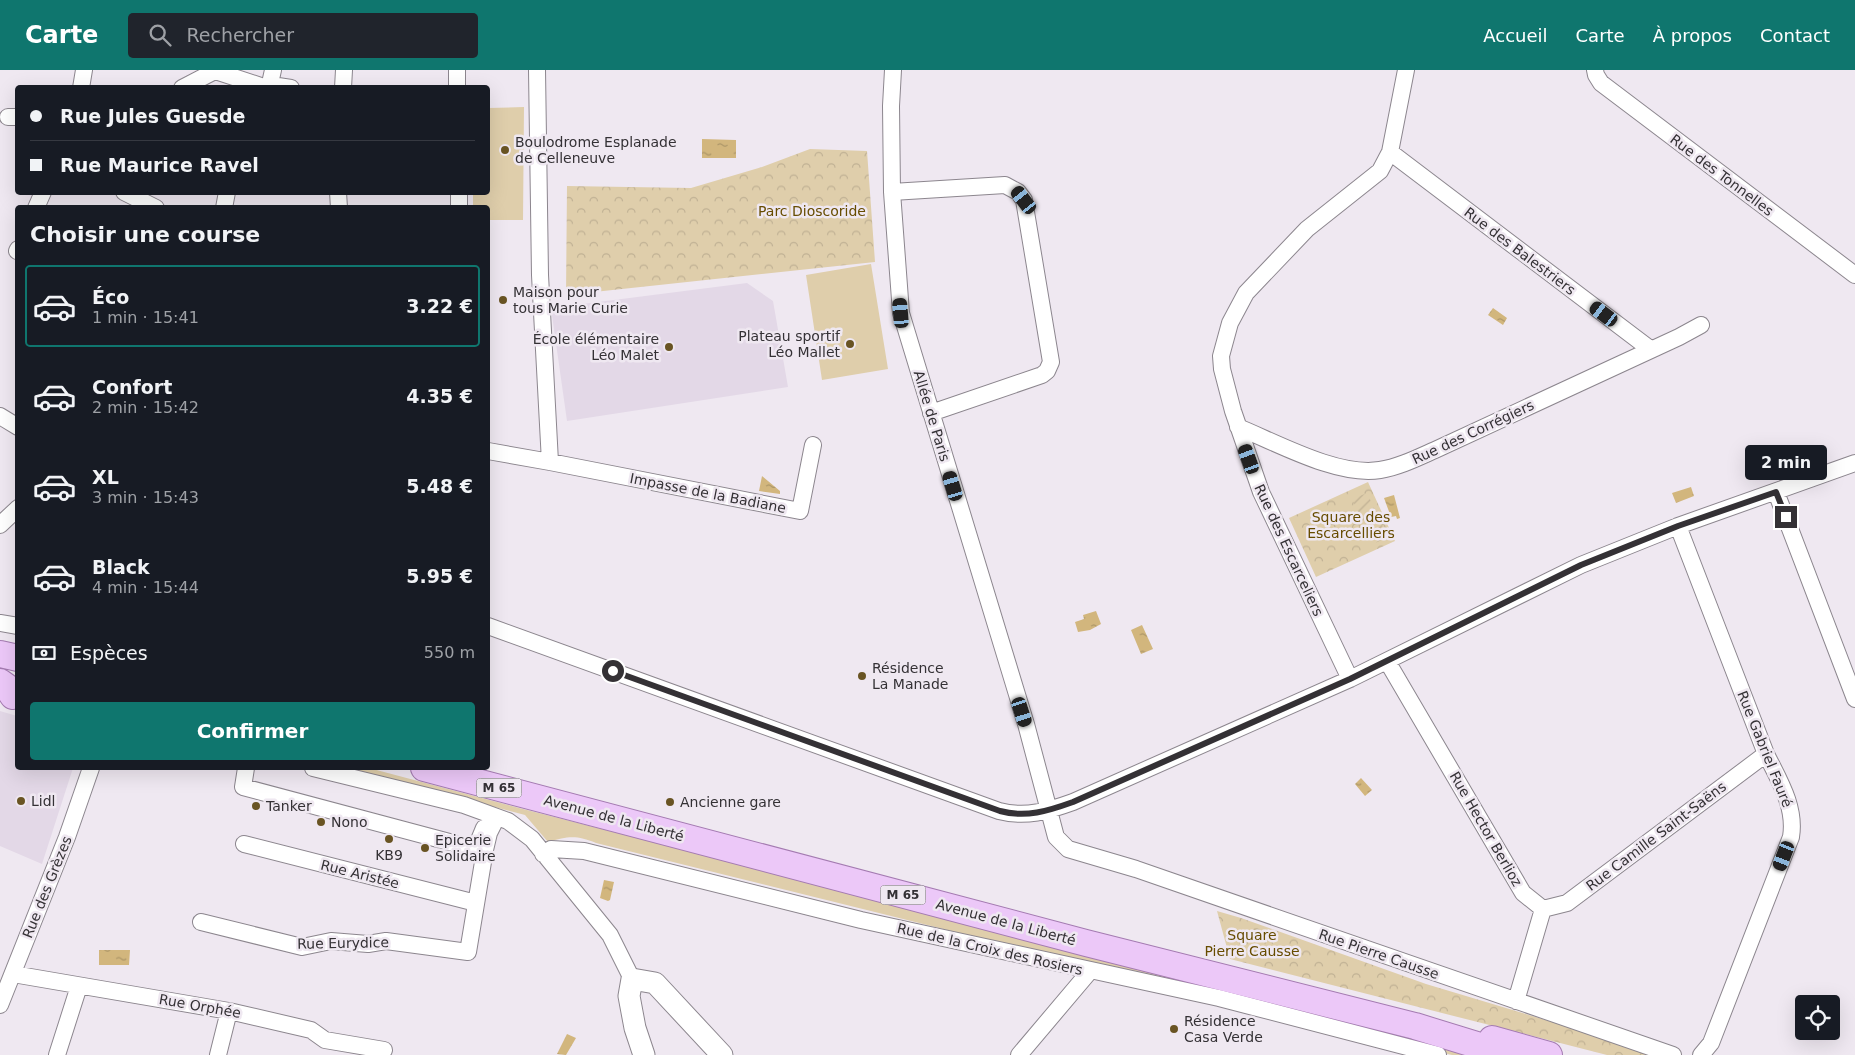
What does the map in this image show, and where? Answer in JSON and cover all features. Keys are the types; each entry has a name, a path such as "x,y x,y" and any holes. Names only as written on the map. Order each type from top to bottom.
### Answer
{"main road":[{"path":"0,654 15,657"},
{"name":"Avenue de la Liberté","path":"438,770 451,772 1086,943 1415,1026 1510,1055"},
{"name":"Avenue de la Liberté","path":"1415,1026 1484,1038 1549,1055"}],"street":[{"path":"82,85 84,70"},
{"path":"270,85 273,70"},
{"path":"343,85 344,70"},
{"path":"457,70 458,85"},
{"path":"490,451 550,462 540,275 537,70"},
{"name":"Allée de Paris","path":"893,70 891,106 892,192 901,313 1026,724 1049,811"},
{"name":"Rue des Escarceliers","path":"1350,679 1261,492 1238,427 1222,369 1221,356 1230,322 1246,293 1280,255 1307,229 1380,171 1390,152 1406,70"},
{"name":"Rue des Tonnelles","path":"1595,70 1601,82 1855,275"},
{"path":"188,85 214,71 259,85"},
{"name":"Rue des Balestriers","path":"1390,152 1650,349"},
{"path":"892,192 1005,185 1018,192 1024,200 1051,362 1047,371 1042,375 930,413"},
{"path":"130,195 150,205"},
{"name":"Rue des Corrégiers","path":"1238,427 1331,466 1360,471 1379,470 1398,465 1434,450 1679,337 1701,325"},
{"path":"0,416 15,425"},
{"name":"Impasse de la Badiane","path":"550,462 800,511 813,445"},
{"path":"490,627 1000,811 1012,814 1028,814 1049,811 1350,679 1581,565 1678,526 1855,463"},
{"path":"1776,492 1855,699"},
{"path":"0,525 15,511"},
{"name":"Rue Gabriel Fauré","path":"1678,526 1766,754 1782,787 1793,824 1791,837 1711,1043 1700,1055"},
{"path":"0,623 15,626"},
{"name":"Rue Hector Berlioz","path":"1387,661 1524,893 1543,909"},
{"name":"Rue Camille Saint-Saëns","path":"1543,909 1567,903 1766,754"},
{"name":"Rue des Grèzes","path":"0,1005 67,837 90,770"},
{"path":"246,770 242,787 468,847 477,845 492,815"},
{"path":"321,770 464,806 492,815 508,821 532,839 610,935 632,979 629,996 635,1028 644,1055"},
{"name":"Rue Pierre Causse","path":"1049,811 1056,837 1068,849 1136,869 1674,1055"},
{"name":"Rue Eurydice","path":"201,922 302,947 330,941 368,944 386,940 468,952 492,815"},
{"name":"Rue Aristée","path":"244,844 476,903"},
{"name":"Rue de la Croix des Rosiers","path":"543,854 551,849 584,851 861,920 1220,998 1438,1055"},
{"path":"1516,1001 1543,909"},
{"path":"1018,1055 1090,971"},
{"name":"Rue Orphée","path":"13,974 229,1010 311,1030 325,1040 384,1050"},
{"path":"632,979 655,982 722,1055"},
{"path":"57,1055 79,986"},
{"path":"218,1055 229,1010"}],"shaded area":[{"name":"École élémentaire Léo Malet","path":"747,283 773,301 788,387 567,421 551,308"},
{"path":"0,711 15,715 15,770 72,770 42,864 0,846"}],"green space":[{"name":"Boulodrome Esplanade de Celleneuve","path":"524,107 523,220 490,220 490,205 473,205 473,195 490,195 490,108"},
{"name":"Parc Dioscoride","path":"810,149 867,151 875,262 566,295 567,186 691,188 762,167"},
{"name":"Plateau sportif Léo Mallet","path":"871,264 888,369 822,380 806,275"},
{"name":"Square des Escarcelliers","path":"1368,482 1395,541 1316,577 1289,518"},
{"path":"1367,493 1388,537 1373,544 1352,499"},
{"path":"353,770 376,770 519,808 1492,1055 1452,1055 583,839 561,838 548,842 525,815"},
{"name":"Square Pierre Causse","path":"1217,911 1426,984 1632,1046 1650,1055 1607,1055 1230,959"}],"water":[{"path":"702,139 736,140 736,158 702,158"},
{"path":"1493,308 1507,318 1503,325 1488,315"},
{"path":"762,476 780,491 780,494 759,491"},
{"path":"1691,487 1694,496 1676,503 1672,493"},
{"path":"1394,495 1400,518 1397,519 1396,516 1391,517 1384,498"},
{"path":"1096,611 1101,624 1090,630 1078,632 1075,622 1084,619 1083,615"},
{"path":"1142,625 1153,649 1141,654 1131,630"},
{"path":"1361,778 1372,790 1365,796 1355,784"},
{"path":"604,880 614,882 610,900 608,901 600,898"},
{"path":"99,950 130,950 129,965 99,965"},
{"path":"567,1034 576,1038 566,1055 557,1054"}],"place":[{"name":"Boulodrome Esplanade de Celleneuve","path":"505,150"},
{"name":"Maison pour tous Marie Curie","path":"503,300"},
{"name":"Plateau sportif Léo Mallet","path":"850,344"},
{"name":"École élémentaire Léo Malet","path":"669,347"},
{"name":"Résidence La Manade","path":"862,676"},
{"name":"Lidl","path":"21,801"},
{"name":"Ancienne gare","path":"670,802"},
{"name":"Tanker","path":"256,806"},
{"name":"Nono","path":"321,822"},
{"name":"KB9","path":"389,839"},
{"name":"Epicerie Solidaire","path":"425,848"},
{"name":"Résidence Casa Verde","path":"1174,1029"}],"route":[{"path":"613,671 1000,811 1012,814 1028,814 1049,811 1073,802 1350,679 1581,565 1678,526 1776,492 1786,517"}]}
